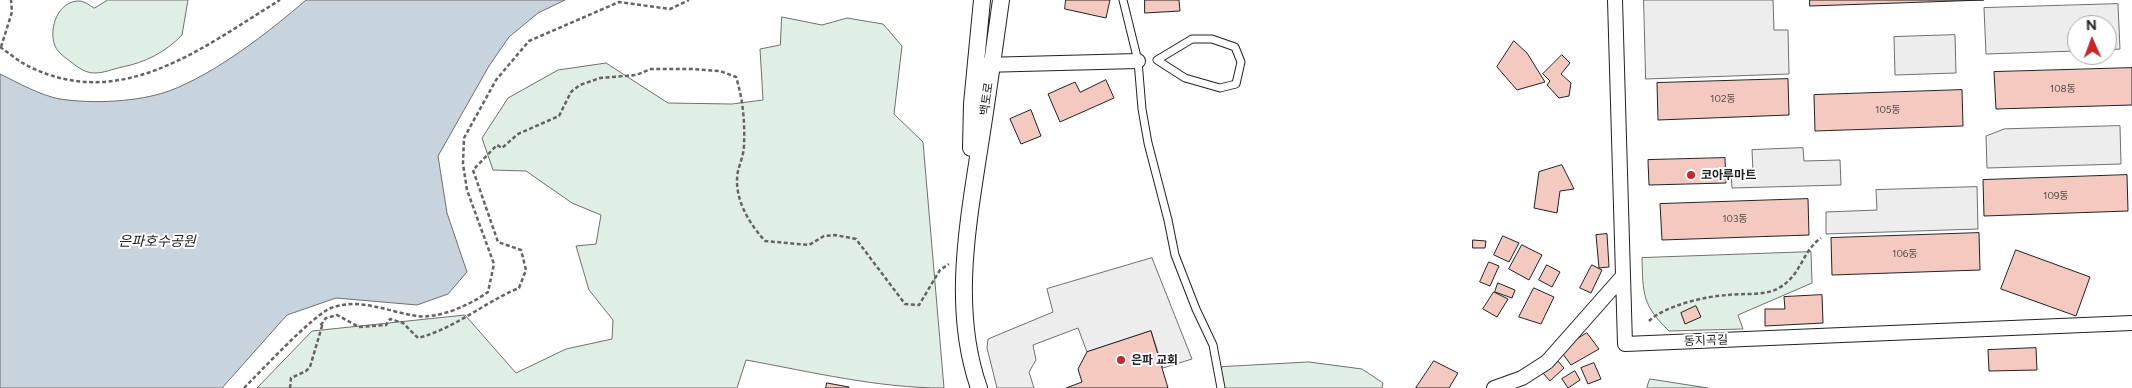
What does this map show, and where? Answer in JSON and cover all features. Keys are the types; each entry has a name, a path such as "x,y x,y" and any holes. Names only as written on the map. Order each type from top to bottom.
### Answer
{"street":[{"name":"백토로","path":"972,198 972,104 982,0"},
{"name":"백토로","path":"979,388 966,329 965,264 972,198 1001,0"},
{"name":"동지곡길","path":"1615,0 1625,344 2132,323"},
{"path":"975,64 992,66 1138,61"},
{"path":"1494,388 1522,378 1547,362 1623,276"}],"lane":[{"path":"1123,0 1138,61 1142,109 1148,143 1175,255 1196,309 1213,345 1221,388"},
{"path":"1192,39 1212,39 1236,47 1241,62 1236,84 1220,88 1185,78 1157,60 1192,39"}],"path":[{"path":"11,0 12,12 0,47 28,66 60,79 104,83 154,73 203,48 280,0"},
{"path":"244,388 330,308 364,304 419,316 458,310 488,292 494,264 466,190 463,164 464,138 496,80 529,41 619,2 670,9 689,0"},
{"path":"290,388 291,378 306,372 310,367 322,326 320,326 326,318 337,315 351,325 359,327 386,326 390,319 403,323 418,338 452,326 500,296 519,288 526,270 520,250 498,242 473,170 497,145 502,148 518,134 559,116 570,92 580,85 600,78 636,75 651,69 720,70 736,77 743,98 744,147 738,173 739,199 753,228 764,241 809,245 824,236 835,235 856,239 905,304 919,305 940,270 947,264 965,264"},
{"path":"1649,321 1666,309 1725,295 1769,292 1777,289 1798,271 1809,248 1821,238"}],"green space":[{"path":"108,0 188,0 182,35 162,52 138,63 98,73 82,70 58,51 53,39 54,24 61,10 72,2 82,1 94,8"},
{"path":"782,17 822,25 847,18 883,24 902,46 894,114 923,142 944,388 869,382 746,360 737,388 257,388 312,331 465,315 516,373 566,349 612,339 613,320 589,290 576,246 596,244 601,215 572,203 526,171 493,170 482,138 508,98 558,70 606,63 668,103 732,104 763,100 760,49 780,45"},
{"path":"1811,252 1812,283 1738,315 1743,329 1669,331 1654,314 1646,298 1642,258"},
{"path":"1309,362 1362,369 1383,383 1382,388 1218,388 1222,367"},
{"path":"1650,379 1708,388 1647,388"}],"shaded area":[{"path":"1644,0 1773,0 1774,30 1788,30 1789,74 1646,79"},
{"path":"2118,4 2120,49 2117,49 2117,15 2067,15 2067,51 1986,54 1984,8"},
{"path":"1955,35 1956,73 1895,75 1894,37"},
{"path":"2120,126 2121,164 1987,168 1986,136 2004,129"},
{"path":"1803,148 1804,161 1840,160 1841,185 1732,188 1731,172 1753,171 1752,150"},
{"path":"1977,187 1978,229 1826,234 1826,212 1877,210 1876,190"},
{"path":"1152,258 1192,359 1163,368 1151,331 1087,352 1078,328 1033,345 1036,360 1029,372 1034,388 997,388 987,348 988,339 1053,312 1047,289"}],"water":[{"name":"은파호수공원","path":"306,0 565,0 538,13 509,37 489,66 438,156 447,213 467,272 448,294 417,305 336,298 287,315 222,388 0,388 0,74 37,92 73,101 130,100 157,95 187,84 223,63 259,38"}],"building":[{"path":"1066,0 1110,0 1106,18 1065,9"},
{"path":"1145,0 1179,0 1180,11 1145,13"},
{"path":"1810,0 1984,0 1810,6"},
{"path":"1514,41 1527,53 1545,82 1517,90 1497,67"},
{"path":"1562,55 1570,63 1561,74 1571,83 1569,96 1559,98 1547,85 1550,81 1543,74"},
{"path":"2132,68 2132,105 1996,109 1994,72"},
{"path":"1788,79 1789,115 1658,120 1657,83"},
{"path":"1106,80 1114,98 1060,122 1048,94 1075,82 1080,92"},
{"path":"1962,90 1963,126 1815,131 1814,95"},
{"path":"1031,110 1041,136 1021,144 1010,119"},
{"path":"1725,158 1726,183 1649,185 1648,160"},
{"path":"1562,165 1574,189 1560,191 1557,213 1534,208 1539,172"},
{"path":"2127,175 2128,211 1984,216 1983,180"},
{"path":"1808,199 1809,235 1662,240 1660,204"},
{"path":"1979,233 1980,270 1832,275 1831,238"},
{"path":"1607,234 1609,267 1599,268 1596,235"},
{"path":"1503,236 1519,243 1509,262 1494,255"},
{"path":"1473,240 1486,241 1485,248 1473,248"},
{"path":"1522,245 1542,255 1529,280 1509,269"},
{"path":"2016,250 2090,277 2076,316 2001,289"},
{"path":"1489,262 1499,266 1490,286 1480,282"},
{"path":"1547,265 1560,272 1552,287 1539,280"},
{"path":"1592,265 1602,270 1591,293 1580,288"},
{"path":"1498,283 1515,290 1512,298 1495,292"},
{"path":"1534,288 1554,297 1541,324 1519,317"},
{"path":"1494,292 1508,299 1497,317 1483,309"},
{"path":"1822,295 1823,323 1765,326 1765,309 1785,309 1784,297"},
{"path":"1696,306 1701,317 1685,324 1681,313"},
{"name":"은파 교회","path":"1151,331 1168,388 1066,388 1082,382 1078,369 1087,352"},
{"path":"1587,333 1599,349 1571,365 1560,350"},
{"path":"2036,348 2037,370 1989,371 1988,350"},
{"path":"1556,359 1564,368 1550,381 1542,372"},
{"path":"1434,361 1458,373 1449,388 1416,388"},
{"path":"1594,363 1601,379 1588,384 1581,368"},
{"path":"1575,371 1580,380 1568,388 1562,379"},
{"path":"827,383 849,387 849,388 826,388"}],"place":[{"name":"코아루마트","path":"1691,175"},
{"name":"은파 교회","path":"1121,360"}]}
